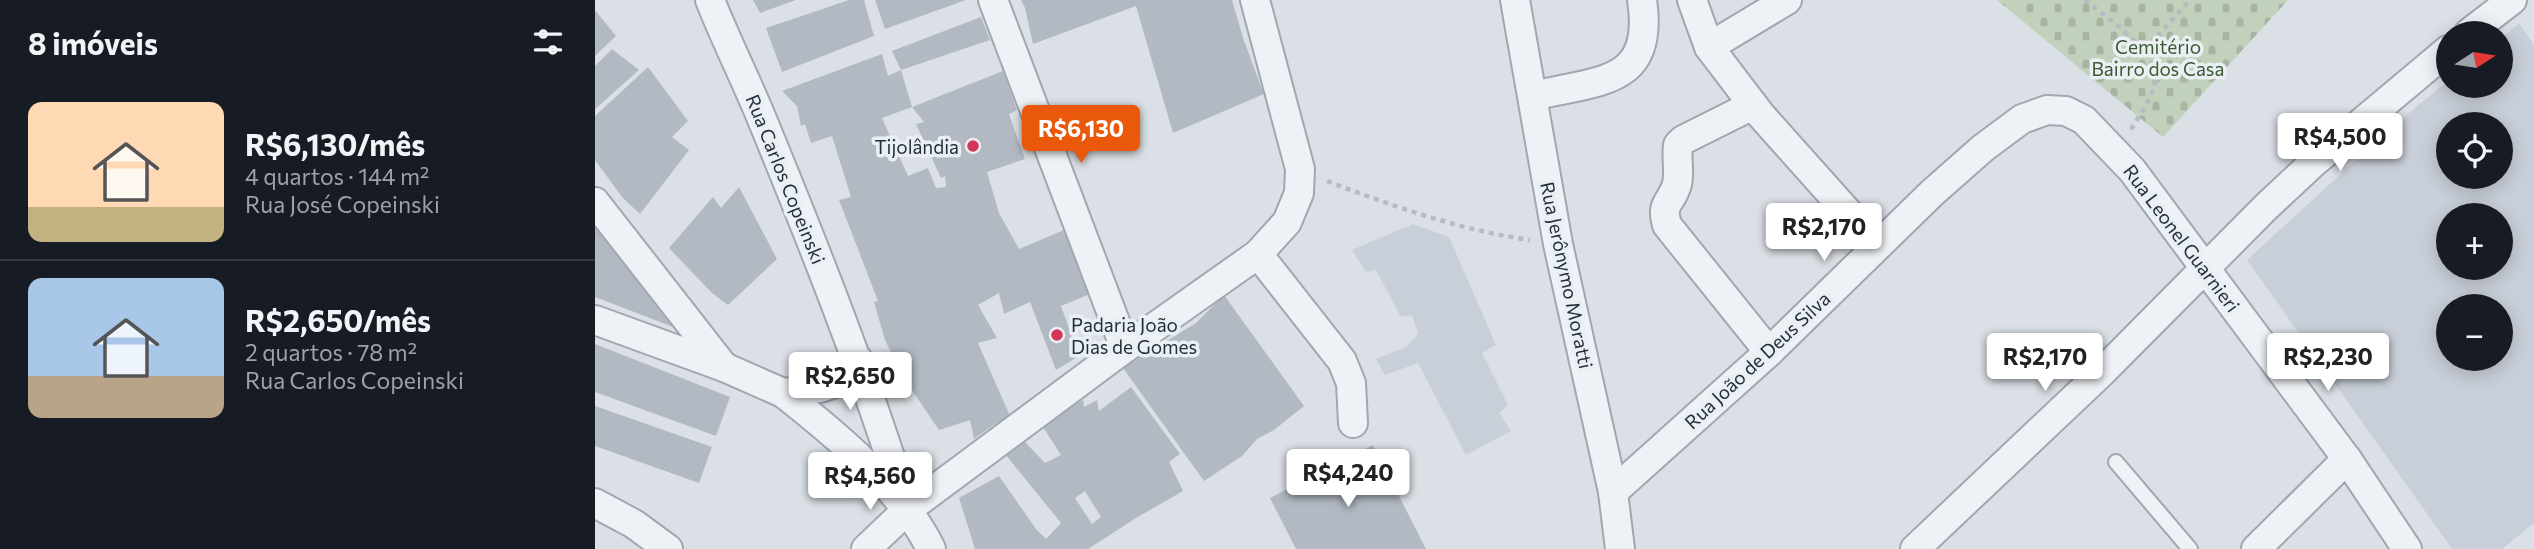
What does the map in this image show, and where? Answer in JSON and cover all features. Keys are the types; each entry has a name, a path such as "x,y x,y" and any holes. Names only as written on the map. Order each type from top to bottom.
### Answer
{"street":[{"name":"Rua Carlos Copeinski","path":"710,0 787,179 849,371 907,510"},
{"path":"993,0 1125,348"},
{"path":"866,549 907,510 1125,348 1258,254 1287,222 1299,193 1300,169 1255,0"},
{"name":"Rua Jerônymo Moratti","path":"1514,0 1558,244 1613,492 1620,549"},
{"path":"1532,96 1620,73 1635,61 1642,47 1646,25 1642,0"},
{"path":"1692,0 1709,47 1753,105 1877,245"},
{"path":"1709,47 1787,0"},
{"path":"2484,21 2511,0"},
{"path":"1915,549 2102,372 2267,206 2312,164 2436,60"},
{"path":"1753,105 1678,145 1678,183 1665,204 1664,214 1667,225 1769,352"},
{"name":"Rua João de Deus Silva","path":"1613,492 1769,352 1932,192 2005,130 2022,119 2047,110 2066,111"},
{"name":"Rua Leonel Guarnieri","path":"2066,111 2084,120 2132,170 2347,459 2407,549"},
{"path":"595,202 724,367"},
{"path":"1258,254 1342,361 1351,383 1353,423"},
{"path":"595,320 724,367 783,393 848,448 907,510 931,549"},
{"path":"783,393 820,388 849,371"},
{"path":"2256,549 2347,459"},
{"path":"595,503 634,524 667,549"}],"lane":[{"path":"2116,463 2190,549"}],"path":[{"path":"2085,0 2144,51 2153,64 2155,83 2151,94 2117,153"},
{"path":"2144,51 2190,0"},
{"path":"1300,169 1412,212 1480,233 1558,244"}],"shaded area":[{"path":"2519,23 2534,45 2534,523 2502,549 2452,549 2247,260 2393,126 2436,91 2436,98 2513,98 2513,28"},
{"path":"1413,224 1449,237 1496,345 1482,353 1508,405 1499,413 1511,431 1466,455 1418,363 1385,375 1376,359 1406,347 1418,334 1412,315 1401,317 1376,270 1366,272 1352,250"}],"green space":[{"name":"Cemitério Bairro dos Casa","path":"1997,0 2288,0 2163,137"}],"building":[{"path":"753,0 796,0 760,13"},
{"path":"849,0 864,0 874,36 782,72 766,28"},
{"path":"875,0 966,0 885,29"},
{"path":"1021,0 1232,0 1264,94 1173,133 1136,6 1033,44"},
{"path":"595,10 616,36 595,56"},
{"path":"981,17 990,40 901,70 892,51"},
{"path":"612,49 639,70 595,109 595,66"},
{"path":"882,54 888,76 901,70 912,107 1003,71 1017,110 1009,114 1025,159 987,172 999,213 1019,249 1064,230 1074,244 1090,294 1061,306 1079,356 1056,370 1030,302 1004,314 999,293 978,305 997,338 978,343 1010,416 974,439 970,420 939,430 903,377 885,340 874,302 878,301 839,200 851,197 832,136 811,143 805,124 801,126 797,106 782,91","holes":["912,107 924,122 916,124 941,178 945,176 946,187 936,188 928,168 908,176 882,118"]},
{"path":"648,67 688,121 672,137 689,150 640,214 622,197 595,160 595,116"},
{"path":"739,187 777,259 728,305 712,293 669,248 713,197 721,208"},
{"path":"595,220 681,330 595,297"},
{"path":"1224,295 1304,406 1274,430 1257,439 1242,456 1204,481 1123,368 1196,323"},
{"path":"595,344 730,397 716,436 595,392"},
{"path":"1131,387 1180,454 1169,462 1183,491 1088,549 975,549 959,498 999,476 1046,539 1061,523 1005,454 1025,442 1045,463 1061,455 1043,427 1058,413 1083,400 1084,407 1097,400 1099,411","holes":["1085,491 1101,517 1092,524 1075,498"]},
{"path":"595,406 712,447 699,483 595,446"},
{"path":"1373,445 1426,549 1296,549 1270,498"}],"place":[{"name":"Tijolândia","path":"973,146"},
{"name":"Padaria João Dias de Gomes","path":"1057,335"}]}
